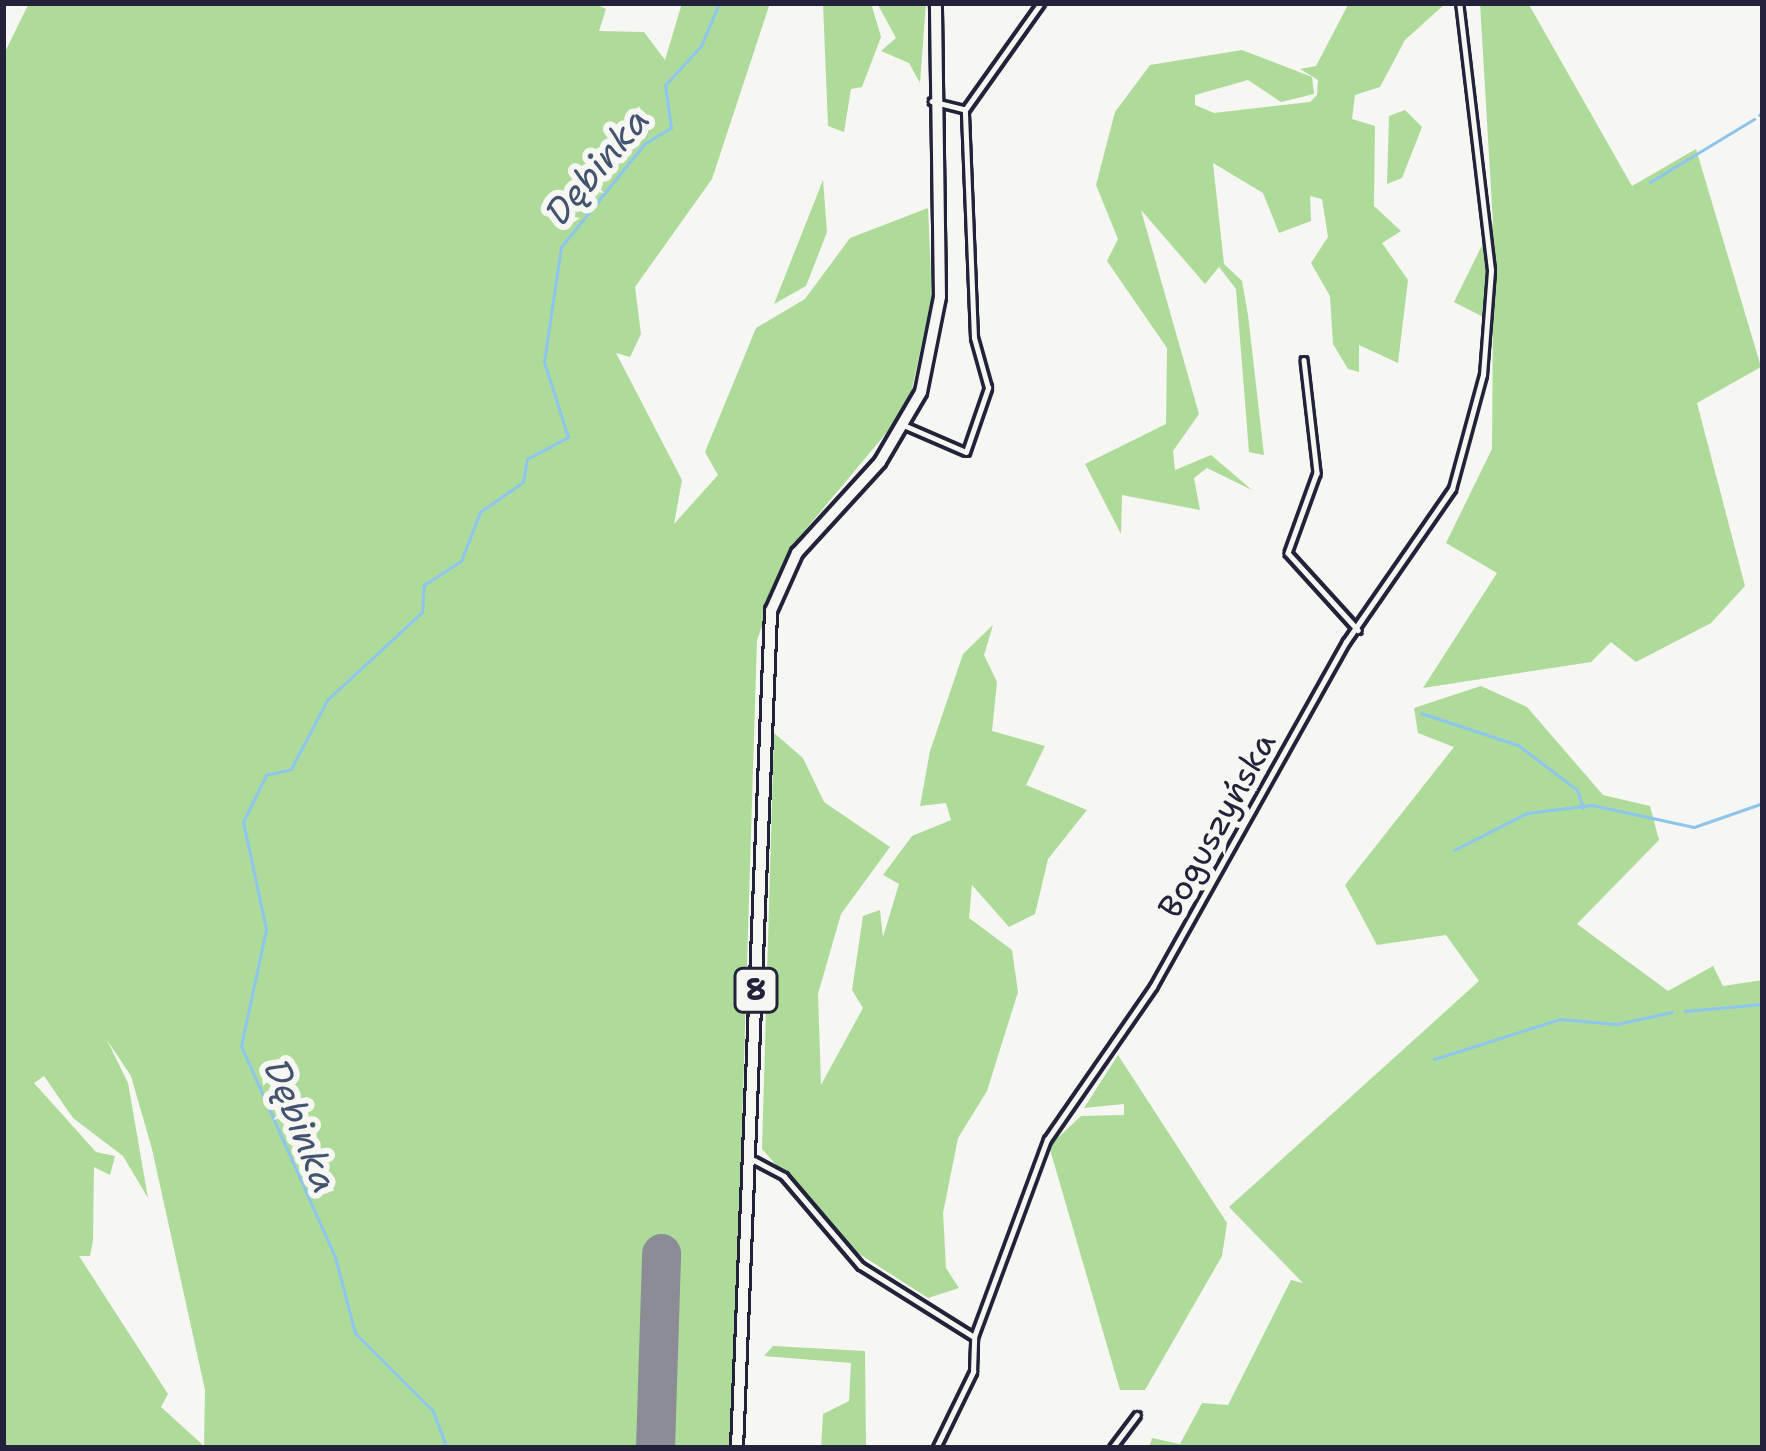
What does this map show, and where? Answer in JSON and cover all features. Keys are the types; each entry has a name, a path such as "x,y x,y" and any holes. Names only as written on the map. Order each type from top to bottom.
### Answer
{"highway":[{"name":"8","path":"736,1448 771,611 797,554 905,426 940,297 932,102 935,3"}],"street":[{"path":"905,426 966,452 988,395 974,338 965,110 1041,3"},
{"name":"Boguszyńska","path":"936,1448 974,1372 974,1337 1041,1154 1113,1042 1358,630 1452,490 1483,375 1490,230 1459,3"},
{"path":"932,102 965,110"},
{"path":"1304,360 1317,472 1288,553 1358,630"},
{"path":"748,1160 784,1176 861,1266 974,1337"},
{"path":"1112,1448 1137,1415"}],"green space":[{"path":"29,3 593,3 606,9 599,31 644,32 665,60 682,3 770,3 712,179 635,287 641,334 630,357 616,353 682,480 674,524 718,475 705,452 756,328 805,299 850,238 928,208 932,297 908,407 791,547 757,640 732,1448 3,1448 3,56","holes":["107,1040 131,1076 152,1149 205,1390 204,1446 161,1407 168,1394 79,1256 90,1256 93,1240 94,1167 110,1175 115,1156 96,1152 34,1083 44,1076 73,1118 123,1156 148,1198 128,1083"]},
{"path":"823,3 871,3 881,37 862,87 851,89 844,132 828,126"},
{"path":"877,3 926,3 920,83 909,63 881,51 896,38"},
{"path":"1349,3 1446,3 1405,40 1380,87 1355,95 1352,119 1375,126 1374,206 1401,231 1382,243 1408,280 1398,363 1359,345 1359,372 1348,369 1333,344 1330,296 1311,263 1328,237 1322,199 1310,196 1311,221 1279,233 1263,193 1213,163 1224,264 1242,281 1248,315 1264,455 1249,452 1236,289 1219,267 1205,284 1141,210 1199,414 1173,451 1175,470 1211,455 1252,490 1207,468 1194,478 1200,510 1122,495 1121,534 1085,464 1166,424 1167,348 1107,261 1118,239 1096,185 1115,112 1150,65 1242,50 1312,77 1314,94 1281,102 1248,80 1195,95 1195,105 1214,113 1310,102 1317,95 1318,80 1300,69 1316,66"},
{"path":"1480,3 1528,3 1632,186 1696,149 1761,367 1697,403 1745,586 1711,623 1636,662 1611,642 1591,662 1423,688 1497,573 1446,543 1492,449 1493,322 1454,302 1493,223"},
{"path":"1405,110 1422,127 1402,178 1387,184 1389,116"},
{"path":"823,180 827,232 806,286 774,304"},
{"path":"993,625 984,655 997,682 992,731 1045,746 1026,785 1087,810 1048,859 1035,914 1009,927 972,885 969,918 1012,950 1018,992 987,1091 958,1138 943,1213 946,1268 959,1288 928,1298 847,1246 762,1149 774,733 803,758 824,802 890,847 841,914 818,994 821,1085 863,1008 852,990 863,916 880,910 883,937 899,884 883,875 912,836 951,820 946,803 920,806 930,751 963,654"},
{"path":"1481,686 1527,707 1603,795 1650,806 1659,840 1577,924 1668,991 1713,966 1723,986 1763,980 1763,1448 1149,1448 1152,1438 1180,1444 1202,1403 1228,1405 1291,1280 1303,1283 1229,1207 1479,981 1446,935 1377,945 1345,885 1454,747 1418,733 1414,708"},
{"path":"1118,1055 1227,1223 1222,1256 1145,1390 1120,1390 1049,1146 1081,1116 1124,1115 1124,1104 1084,1108"},
{"path":"773,1346 865,1351 866,1448 821,1448 823,1414 849,1401 851,1363 764,1356"}],"waterway":[{"name":"Dębinka","path":"447,1448 433,1411 355,1333 335,1257 241,1046 266,929 243,822 266,775 291,769 327,700 422,612 424,585 461,561 480,512 523,482 527,459 568,437 544,362 561,247 644,144 671,128 665,85 701,46 719,3"},
{"path":"1763,16 1763,45"},
{"path":"1759,115 1763,111"},
{"path":"1650,182 1754,119"},
{"path":"1421,713 1518,745 1577,790 1583,808"},
{"path":"1454,850 1527,813 1592,805 1694,827 1763,803"},
{"path":"1685,1011 1763,1004"},
{"path":"1434,1059 1560,1019 1617,1024 1672,1012"}],"runway":[{"path":"655,1448 661,1253"}]}
